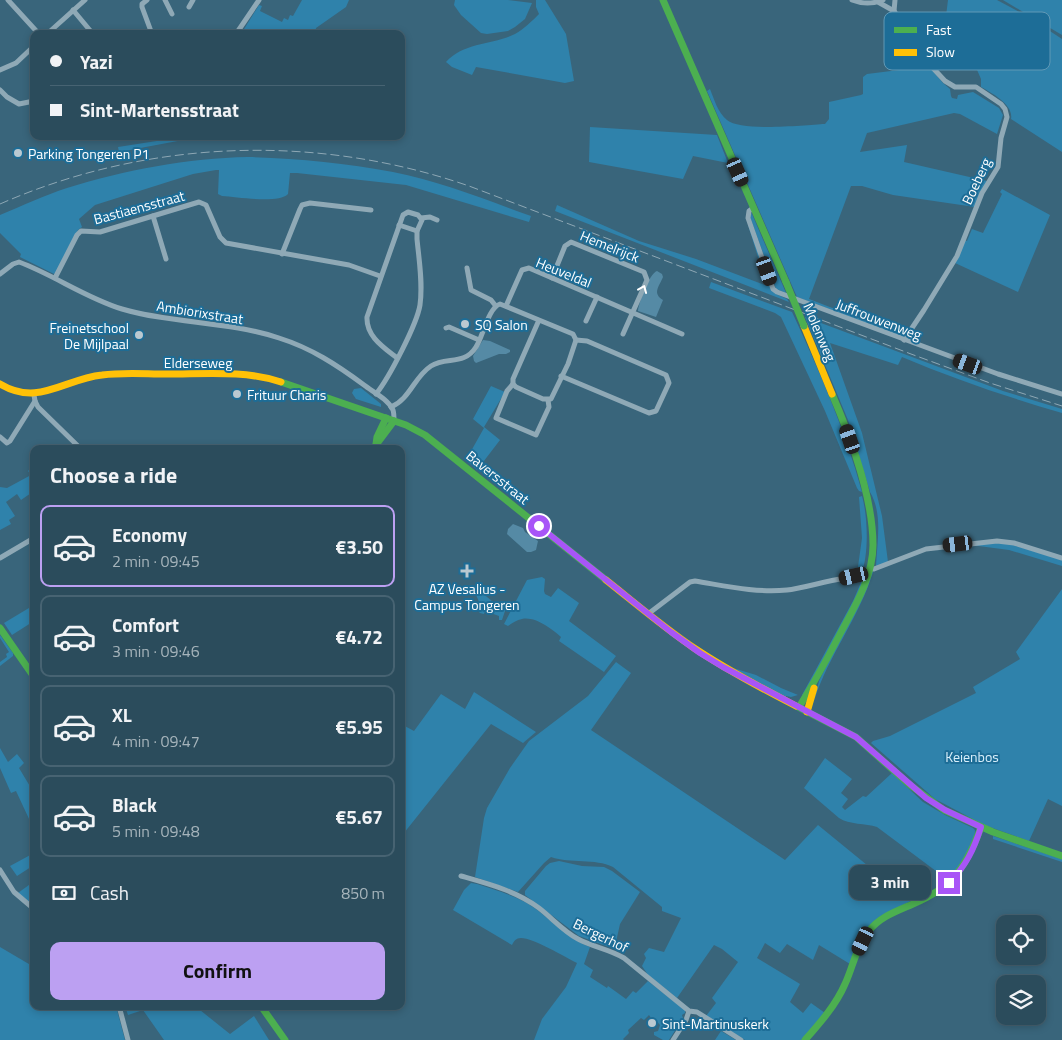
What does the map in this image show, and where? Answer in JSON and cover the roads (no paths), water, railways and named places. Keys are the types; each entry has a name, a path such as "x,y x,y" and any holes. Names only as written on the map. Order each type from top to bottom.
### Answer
{"main road":[{"name":"Molenweg","path":"662,0 786,282 844,422 866,493 873,532 873,546 867,578 859,598 816,680 799,707"},
{"name":"Elderseweg","path":"0,384 13,392 35,398 83,379 108,374 255,375 394,421"},
{"path":"374,445 386,418"},
{"path":"375,445 381,440 394,421"},
{"name":"Baversstraat","path":"394,421 425,435 648,614 715,663 861,741 935,804 981,827 1062,856"},
{"path":"0,628 30,671"},
{"name":"Molenweg","path":"807,712 816,680"},
{"path":"805,1040 837,999 845,985 863,941 870,930 886,916 932,896 949,883 966,863 974,848 981,827"},
{"path":"264,1010 285,1040"}],"street":[{"path":"8,0 35,30"},
{"path":"51,30 85,0"},
{"path":"147,0 142,4 142,7 151,30"},
{"path":"165,0 172,14"},
{"path":"189,7 193,0"},
{"path":"239,30 259,0"},
{"name":"Boeberg","path":"852,0 863,3 881,1 894,12"},
{"path":"894,12 895,0"},
{"path":"73,10 90,30"},
{"path":"0,70 16,63 30,50"},
{"name":"Boeberg","path":"904,340 957,256 982,193 998,167 1001,138 1007,117 1001,104 976,87 955,87 945,82 935,70"},
{"path":"0,90 19,104 30,102"},
{"name":"Bastiaensstraat","path":"55,278 81,231 100,232 202,202 206,205 220,237 226,243 349,265 380,276"},
{"path":"282,254 302,205 310,203 371,210"},
{"path":"350,214 351,207"},
{"name":"Juffrouwenweg","path":"753,208 748,211 748,218 774,289 777,292 998,374 1062,394"},
{"path":"397,358 372,336 366,323 368,310 399,225 406,212 418,215 421,218 430,217 437,220"},
{"path":"152,216 166,259"},
{"path":"376,394 397,358 416,318 420,303 417,231 421,218"},
{"path":"399,225 417,231"},
{"name":"Hemelrijck","path":"552,278 565,246 570,242 576,242 645,273 646,280 623,334"},
{"name":"Ambiorixstraat","path":"0,274 13,264 19,262 88,295 123,309 278,337 322,356 337,365 391,407"},
{"path":"468,268 471,290 491,300 495,305"},
{"name":"Heuveldal","path":"506,306 520,273 524,268 529,268 682,334"},
{"name":"Heuveldal","path":"586,321 596,297"},
{"path":"495,305 506,306 573,334 576,340 570,357 553,396 548,400"},
{"path":"386,418 391,407 404,399 430,366 436,363 462,359 471,353 495,305"},
{"path":"539,320 512,379 516,388 548,400"},
{"path":"446,328 450,326 479,340"},
{"path":"561,376 649,413 656,411 669,382 666,376 587,341 576,340"},
{"path":"513,384 507,391 496,418 536,435 549,407 548,400"},
{"path":"0,437 7,444 10,441 35,398"},
{"path":"35,398 38,407 77,445"},
{"path":"391,407 393,409 394,421"},
{"path":"0,558 30,540"},
{"path":"869,569 874,569 926,549 997,541 1014,543 1062,558"},
{"path":"648,614 690,582 695,581 741,590 766,591 789,590 854,576 867,578"},
{"path":"0,870 14,892 30,906"},
{"name":"Bergerhof","path":"461,876 518,895 539,908 578,939 619,955 636,966 689,1011 697,1012 741,1040"},
{"path":"120,1010 128,1040"},
{"path":"673,1040 686,1020 689,1011"}],"railway":[{"path":"0,204 56,182 114,166 173,156 233,151 292,151 352,157 411,169 469,186 911,354 990,383 1062,406"}],"place":[{"name":"Parking Tongeren P1","path":"18,153"},
{"name":"SQ Salon","path":"465,324"},
{"name":"Freinetschool De Mijlpaal","path":"139,335"},
{"name":"Frituur Charis","path":"237,394"},
{"name":"AZ Vesalius - Campus Tongeren","path":"467,571"},
{"name":"Sint-Martinuskerk","path":"652,1023"}],"park label":[{"name":"Keienbos","path":"972,756"}]}
